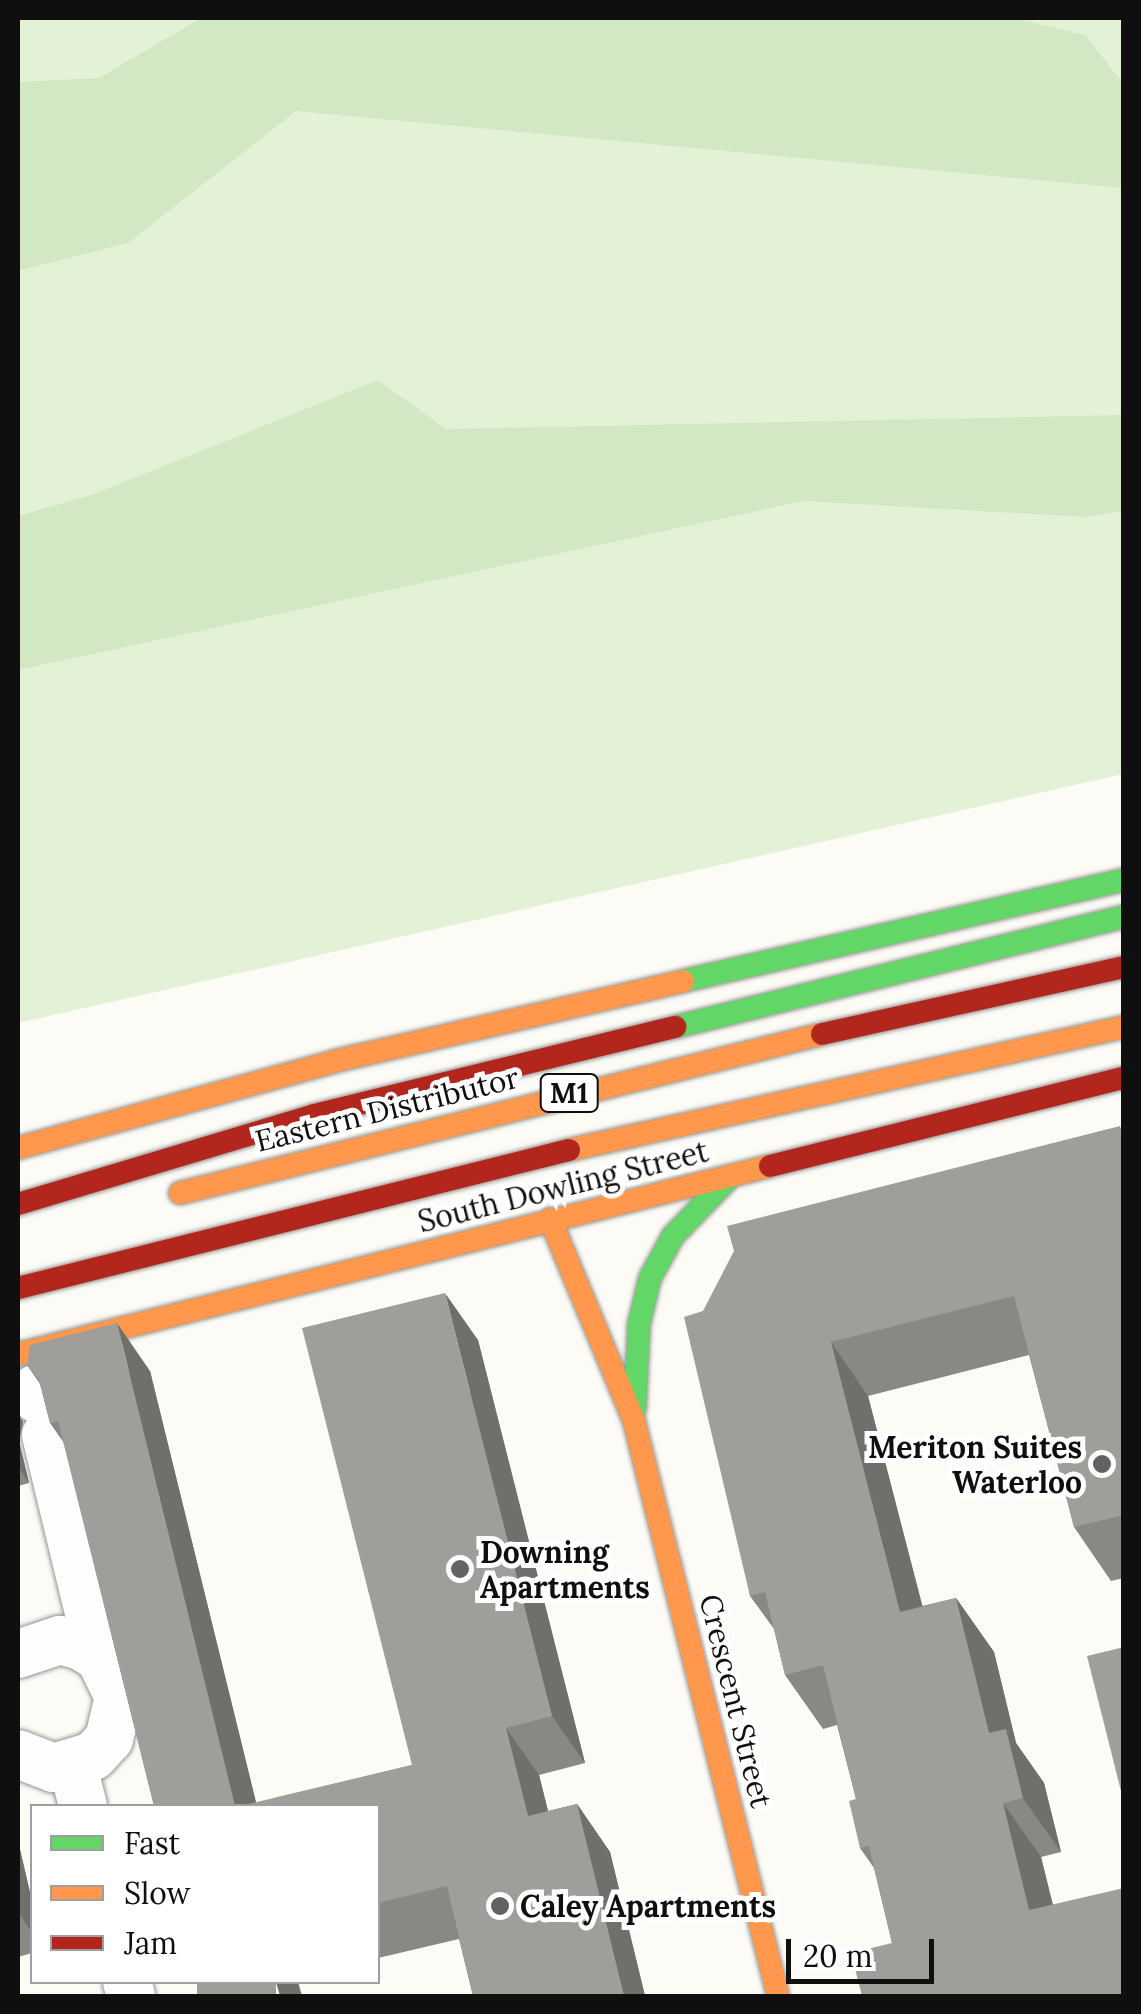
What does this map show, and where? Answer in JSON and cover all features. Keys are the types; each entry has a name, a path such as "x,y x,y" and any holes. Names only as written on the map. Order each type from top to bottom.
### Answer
{"main road":[{"path":"18,1148 335,1061 1124,880"},
{"path":"18,1204 314,1115 1124,917"},
{"name":"Eastern Distributor","path":"153,1200 636,1076 1124,967"},
{"name":"M1","path":"18,1288 506,1164 1124,1027"},
{"name":"South Dowling Street","path":"34,1394 550,1219 1124,1078"},
{"name":"Crescent Street","path":"634,1421 640,1324 650,1278 673,1236 731,1176"},
{"name":"Crescent Street","path":"550,1219 634,1421 778,1996"}],"street":[{"path":"18,1754 54,1768 78,1786 117,1720 119,1697 100,1658 34,1394"},
{"path":"18,1654 60,1640 100,1658"}],"green space":[{"path":"18,18 1123,18 1123,774 18,1023"},
{"path":"201,18 1013,18 1085,35 1123,83 1123,188 296,111 128,243 18,271 18,82 99,78"},
{"path":"378,380 446,429 1123,415 1123,511 1086,517 803,501 18,670 18,516 94,494"}],"building":[{"path":"1120,1126 1124,1140 1124,1515 1074,1527 1014,1296 831,1342 900,1612 956,1598 989,1733 1006,1729 1023,1798 1003,1803 1029,1910 1124,1888 1124,1996 862,1996 851,1953 892,1943 869,1846 860,1848 849,1801 856,1799 823,1665 785,1675 765,1592 750,1596 684,1317 703,1311 734,1251 727,1226"},
{"path":"445,1293 552,1716 506,1728 528,1816 577,1804 624,1996 473,1996 447,1886 380,1903 380,1804 248,1804 412,1765 302,1328"},
{"path":"117,1323 235,1804 154,1804 58,1421 50,1423 39,1380 27,1365 30,1345"},
{"path":"1124,1647 1124,1803 1087,1656"},
{"path":"197,1984 276,1984 276,1996 197,1996"}],"traffic: fast":[{"path":"683,981 1124,880"},
{"path":"675,1027 1124,917"},
{"path":"635,1408 639,1324 650,1278 673,1236 731,1176"}],"traffic: slow":[{"path":"18,1148 335,1061 683,981"},
{"path":"569,1150 1124,1027"},
{"path":"180,1193 822,1034"},
{"path":"18,1354 770,1166"},
{"path":"550,1219 634,1421 778,1996"}],"traffic: jam":[{"path":"822,1034 1124,967"},
{"path":"18,1204 314,1115 675,1027"},
{"path":"770,1166 1124,1078"},
{"path":"18,1288 569,1150"}],"place":[{"name":"Meriton Suites Waterloo","path":"1102,1464"},
{"name":"Downing Apartments","path":"460,1569"},
{"name":"Caley Apartments","path":"500,1906"}]}
